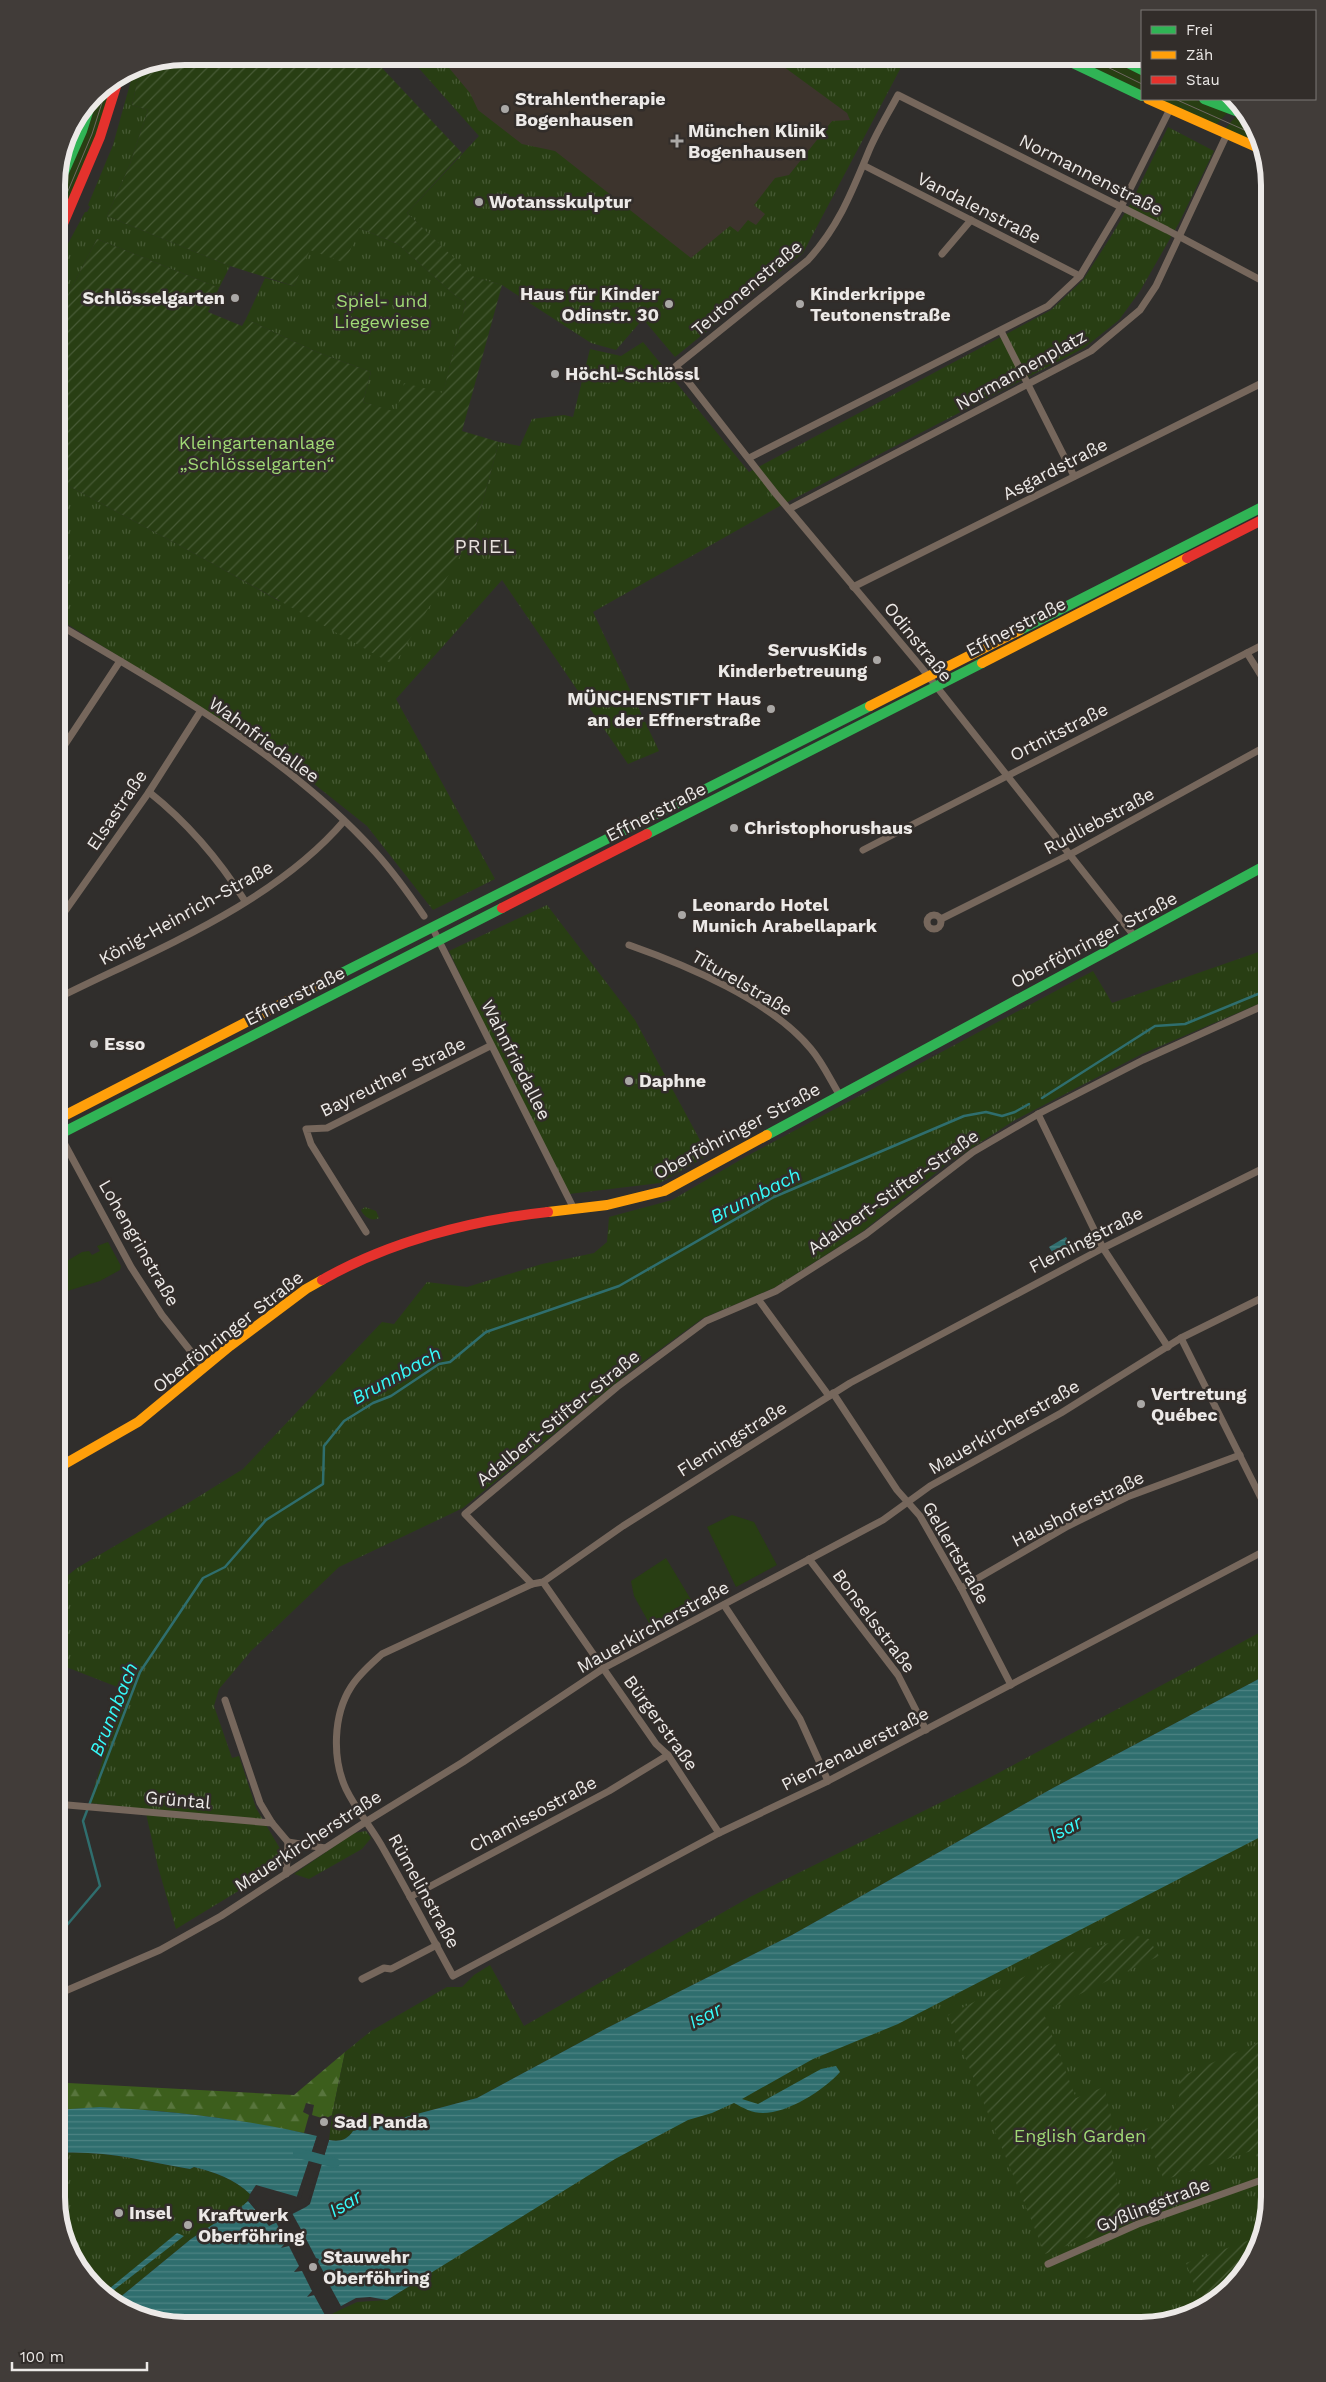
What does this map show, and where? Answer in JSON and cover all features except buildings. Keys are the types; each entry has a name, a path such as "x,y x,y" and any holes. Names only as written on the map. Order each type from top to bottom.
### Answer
{"main road":[{"path":"1078,65 1141,96"},
{"path":"65,217 100,137 116,87"},
{"path":"1150,100 1255,147"},
{"path":"1207,100 1234,110"},
{"path":"71,148 80,127"},
{"name":"Effnerstraße","path":"65,1115 432,926 503,893 1261,508"},
{"name":"Effnerstraße","path":"65,1130 240,1043 1261,521"},
{"name":"Oberföhringer Straße","path":"65,1464 138,1422 306,1289 342,1268 394,1247 501,1217 627,1201 664,1191 840,1094 1136,937 1261,868"}],"street":[{"name":"Teutonenstraße","path":"676,366 808,260 824,242 836,224 898,94"},
{"name":"Normannenstraße","path":"898,94 1261,280"},
{"path":"749,458 1048,306 1080,276 1121,207 1170,109"},
{"name":"Normannenplatz","path":"790,509 1091,351 1140,310 1156,286 1227,134"},
{"name":"Vandalenstraße","path":"864,166 1080,276"},
{"path":"942,254 971,220"},
{"path":"1000,331 1074,476"},
{"name":"Odinstraße","path":"676,366 1136,937"},
{"name":"Asgardstraße","path":"853,587 1261,382"},
{"name":"Wahnfriedallee","path":"65,628 246,742 344,821 387,866 424,916"},
{"name":"Ortnitstraße","path":"863,850 1261,646"},
{"path":"1247,653 1261,676"},
{"path":"65,744 120,662"},
{"name":"Elsastraße","path":"65,911 149,792 200,712"},
{"name":"Rudliebstraße","path":"941,919 1069,855 1261,749"},
{"path":"149,792 177,814 205,844 245,901"},
{"name":"König-Heinrich-Straße","path":"65,995 185,935 295,870 324,844 344,821"},
{"name":"Wahnfriedallee","path":"432,926 490,1046 573,1207"},
{"name":"Titurelstraße","path":"629,945 676,962 722,984 784,1022 811,1049 840,1094"},
{"name":"Adalbert-Stifter-Straße","path":"532,1584 465,1514 617,1387 706,1321 776,1292 866,1234 950,1167 1038,1114 1143,1060 1261,1007"},
{"name":"Bayreuther Straße","path":"366,1232 311,1144 306,1128 327,1128 490,1046"},
{"path":"1038,1114 1103,1248 1168,1347"},
{"name":"Lohengrinstraße","path":"65,1146 131,1267 162,1315 204,1368"},
{"name":"Flemingstraße","path":"367,1821 346,1790 339,1772 336,1750 338,1727 350,1687 366,1668 382,1654 532,1584 543,1582 623,1526 831,1394 1103,1248 1261,1169"},
{"name":"Gellertstraße","path":"758,1298 831,1394 897,1490 920,1516 961,1588 1011,1685"},
{"name":"Mauerkircherstraße","path":"65,1991 160,1950 221,1916 367,1821 463,1762 604,1668 883,1520 930,1486 1061,1412 1181,1338 1261,1298"},
{"path":"1181,1338 1261,1498"},
{"name":"Haushoferstraße","path":"961,1588 1068,1526 1127,1497 1240,1455"},
{"name":"Pienzenauerstraße","path":"453,1976 719,1833 828,1781 1261,1553"},
{"name":"Bonselsstraße","path":"809,1559 898,1675 926,1730"},
{"name":"Bürgerstraße","path":"543,1582 656,1744 668,1754 719,1833"},
{"path":"724,1605 800,1719 828,1781"},
{"path":"225,1700 260,1803 272,1823 288,1842 325,1848"},
{"name":"Chamissostraße","path":"410,1897 609,1791 668,1754"},
{"name":"Grüntal","path":"65,1805 272,1823"},
{"name":"Rümelinstraße","path":"367,1821 453,1976"},
{"path":"286,1874 288,1842"},
{"path":"362,1979 384,1968 391,1969 436,1945"},
{"name":"Gyßlingstraße","path":"1048,2264 1138,2224 1261,2180"}],"shaded area":[{"name":"München Klinik Bogenhausen","path":"437,65 898,65 799,249 697,280 565,225"}],"green space":[{"name":"Kleingartenanlage „Schlösselgarten“","path":"385,65 382,68 462,153 407,213 474,277 502,285 462,431 499,442 474,533 394,665 212,563 65,484 65,301 97,239 219,288 208,312 242,326 246,319 314,351 371,372 363,402 396,412 404,383 443,393 466,302 457,297 398,244 359,228 345,263 310,250 294,286 230,266 107,216 129,167 148,110 132,105 139,74 169,66"},
{"path":"416,65 447,65 470,93 478,110 522,144 555,151 691,258 730,226 738,232 748,220 756,225 765,214 754,205 775,178 789,175 832,121 850,120 847,113 781,65 850,65 854,69 858,65 902,65 803,253 675,357 643,319 616,350 591,343 502,285 473,277 407,213 479,136"},
{"path":"1088,65 1121,65 1141,75 1141,91"},
{"path":"139,74 132,105 148,110 129,167 107,216 230,266 219,288 97,239 65,301 65,249 85,212 90,207 88,205 113,145 132,77"},
{"path":"111,91 92,148 65,211 65,178 88,115 100,100"},
{"path":"1160,100 1196,100 1228,112 1216,125"},
{"path":"1236,116 1245,125 1252,140 1225,129"},
{"path":"1168,127 1214,151 1179,223 1140,291 1119,320 1084,348 778,507 593,612 659,751 628,764 502,580 396,699 495,879 433,910 367,826 284,760 65,623 65,484 279,601 474,533 499,442 520,446 532,419 564,415 573,417 590,349 621,356 643,342 749,472 1051,310 1083,280 1132,201"},
{"name":"Spiel- und Liegewiese","path":"359,228 398,244 457,297 466,302 443,394 396,413 363,402 371,372 314,351 246,319 265,278 294,286 309,249"},
{"path":"547,905 635,1020 708,1155 660,1183 569,1194 493,1045 449,951"},
{"path":"1261,951 1261,1003 1142,1054 1015,1120 947,1164 863,1231 774,1288 703,1318 633,1369 463,1508 339,1567 251,1651 219,1689 214,1706 232,1758 239,1756 256,1808 282,1852 278,1867 176,1929 158,1867 145,1809 89,1803 125,1690 65,1667 65,1578 77,1568 243,1469 382,1322 394,1324 427,1282 467,1287 542,1264 594,1253 607,1242 609,1217 672,1200 747,1156 1093,971 1112,1003"},
{"path":"365,1207 376,1211 379,1218 371,1219 366,1217 361,1210"},
{"path":"108,1242 121,1266 120,1270 100,1281 65,1292 65,1258 67,1261 82,1252 89,1251 92,1255 100,1251 97,1246"},
{"path":"732,1515 754,1522 777,1565 736,1587 707,1527"},
{"path":"666,1558 696,1608 654,1632 634,1596 631,1581"},
{"path":"1261,1632 1261,1678 1053,1788 792,1935 607,2028 477,2098 353,2131 343,2140 329,2140 332,2115 345,2052 371,2031 447,1987 462,1987 474,1975 490,1965 524,2026 750,1897 976,1785"},
{"name":"English Garden","path":"1261,1826 1260,2213 1255,2236 1241,2264 1220,2287 1201,2301 1180,2311 1165,2315 1141,2317 325,2317 357,2302 387,2300 686,2112"},
{"path":"366,1831 371,1838 362,1849 309,1879 294,1874 354,1833"},
{"path":"1137,1936 1149,1939 1159,1956 1043,2012 1076,2098 1104,2087 1111,2116 1112,2156 1125,2223 1045,2254 948,2015 1073,1952"},
{"path":"1261,2041 1261,2167 1254,2150 1164,2180 1144,2130 1169,2119 1179,2097 1180,2077"},
{"path":"345,2052 332,2115 325,2119 312,2115 314,2105 306,2103 303,2112 309,2115 304,2133 181,2113 119,2109 65,2110 65,2078 68,2083 294,2095"},
{"path":"65,2152 108,2155 190,2169 194,2167 224,2177 238,2184 250,2194 248,2201 232,2216 218,2221 191,2239 120,2297 100,2282 81,2257 74,2243 67,2221 65,2205"},
{"path":"1254,2238 1241,2264 1231,2276 1214,2292 1200,2301 1186,2263"}],"water":[{"path":"1066,1237 1071,1245 1054,1255 1049,1247"},
{"name":"Isar","path":"1261,1678 1261,1837 898,2024 813,2059 742,2099 758,2104 821,2069 836,2066 840,2072 833,2079 815,2093 794,2105 773,2112 759,2113 734,2103 712,2113 688,2120 615,2159 387,2300 370,2297 356,2298 321,2317 177,2317 146,2311 120,2297 191,2239 218,2221 228,2219 248,2201 269,2226 310,2204 329,2140 343,2140 353,2131 477,2098 607,2028 792,1935 1053,1788"},
{"path":"100,2107 155,2111 263,2125 317,2136 298,2197 256,2185 250,2194 238,2184 224,2177 194,2167 190,2169 108,2155 65,2152 65,2109"},
{"path":"177,2233 184,2236 112,2292 109,2289"}],"pier":[{"path":"317,2136 319,2137 301,2198 296,2199"},
{"name":"Stauwehr Oberföhring","path":"327,2139 329,2140 309,2204 292,2213 303,2233 306,2234 305,2237 316,2258 319,2259 318,2262 331,2283 330,2286 342,2308 326,2317 314,2295 307,2297 312,2291 302,2271 294,2272 299,2266 289,2246 281,2248 286,2242 276,2222 269,2225 247,2199 270,2222 304,2206 308,2202"}],"waterway":[{"name":"Brunnbach","path":"1042,1098 1155,1026 1185,1024 1258,994"},
{"name":"Brunnbach","path":"65,1926 100,1886 83,1821 140,1672 203,1578 225,1567 266,1520 323,1484 324,1446 344,1421 373,1403 391,1396 439,1364 450,1362 486,1332 619,1286 774,1197 964,1116 986,1112 1002,1116 1015,1112 1029,1104"},
{"path":"298,2153 335,2163"}],"tram line":[{"path":"1103,65 1141,84"},
{"path":"65,198 92,134 104,97"},
{"path":"1177,100 1248,132"}],"traffic: fast":[{"path":"1077,65 1141,96"},
{"path":"1132,65 1141,70"},
{"path":"1207,100 1235,111"},
{"path":"67,166 86,117"},
{"path":"1020,630 1261,508"},
{"path":"647,834 982,663"},
{"path":"328,980 870,706"},
{"path":"767,1135 1261,868"},
{"path":"65,1131 502,908"}],"traffic: slow":[{"path":"1150,100 1255,147"},
{"path":"982,663 1187,558"},
{"path":"870,706 1020,630"},
{"path":"65,1115 328,980"},
{"path":"548,1212 607,1205 664,1191 767,1135"},
{"path":"65,1464 138,1422 230,1346 306,1289 322,1280"}],"traffic: jam":[{"path":"65,219 100,137 116,87"},
{"path":"1187,558 1261,521"},
{"path":"502,908 647,834"},
{"path":"322,1280 374,1254 431,1235 490,1221 548,1212"}],"place":[{"name":"Strahlentherapie Bogenhausen","path":"505,109"},
{"name":"München Klinik Bogenhausen","path":"677,141"},
{"name":"Wotansskulptur","path":"479,202"},
{"name":"Schlösselgarten","path":"235,298"},
{"name":"Haus für Kinder Odinstr. 30","path":"669,304"},
{"name":"Kinderkrippe Teutonenstraße","path":"800,304"},
{"name":"Höchl-Schlössl","path":"555,374"},
{"name":"ServusKids Kinderbetreuung","path":"877,660"},
{"name":"MÜNCHENSTIFT Haus an der Effnerstraße","path":"771,709"},
{"name":"Christophorushaus","path":"734,828"},
{"name":"Leonardo Hotel Munich Arabellapark","path":"682,915"},
{"name":"Esso","path":"94,1044"},
{"name":"Daphne","path":"629,1081"},
{"name":"Vertretung Québec","path":"1141,1404"},
{"name":"Sad Panda","path":"324,2122"},
{"name":"Insel","path":"119,2213"},
{"name":"Kraftwerk Oberföhring","path":"188,2225"},
{"name":"Stauwehr Oberföhring","path":"313,2267"}],"district":[{"name":"PRIEL","path":"485,546"}]}
